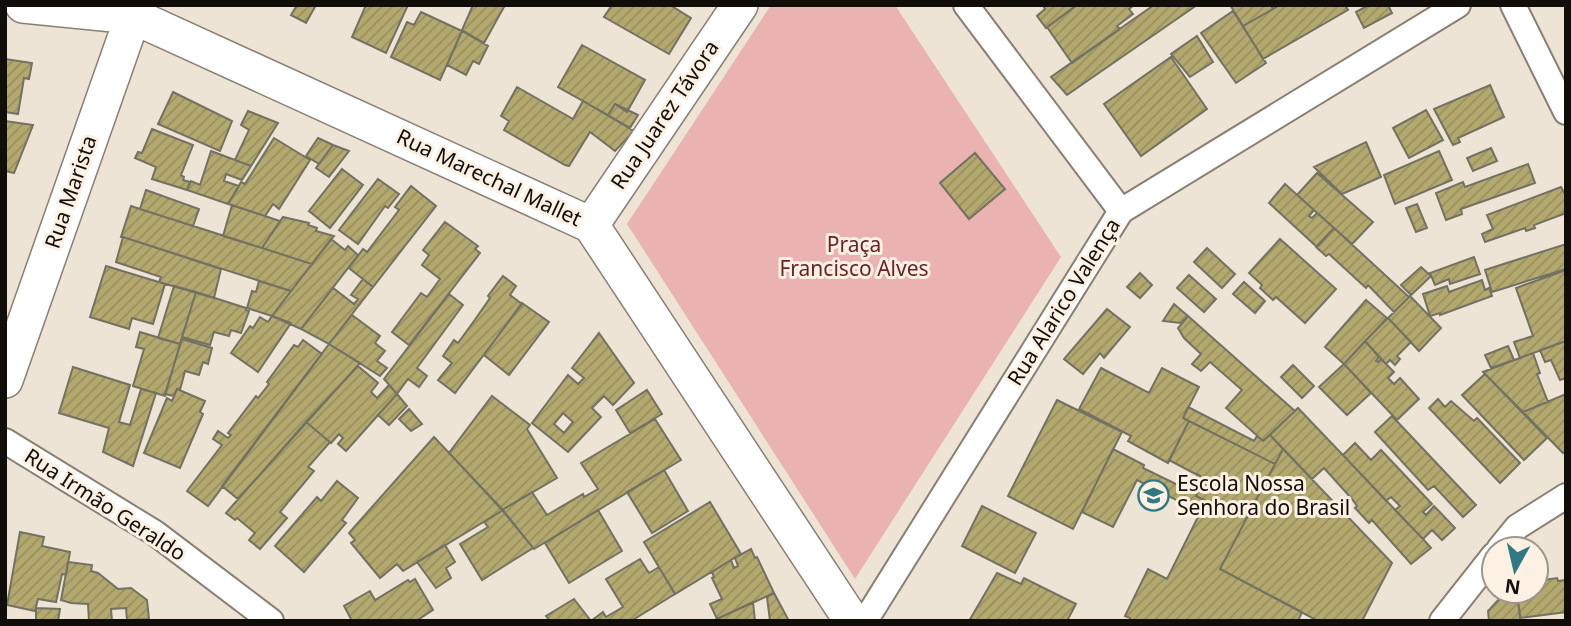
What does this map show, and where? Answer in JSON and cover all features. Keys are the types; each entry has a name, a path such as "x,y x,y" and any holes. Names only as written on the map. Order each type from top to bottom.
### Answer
{"street":[{"name":"Rua Marechal Mallet","path":"23,5 136,11 591,225 852,621"},
{"name":"Rua Juarez Távora","path":"591,225 740,5"},
{"path":"966,5 1121,211"},
{"name":"Rua Alarico Valença","path":"865,621 1121,211 1458,5"},
{"path":"1513,5 1566,113"},
{"name":"Rua Marista","path":"5,380 136,11"},
{"name":"Rua Irmão Geraldo","path":"5,441 155,533 271,621"},
{"path":"1510,535 1517,527 1566,496"},
{"path":"1442,621 1480,573"}],"green space":[{"name":"Praça Francisco Alves","path":"771,5 895,5 1061,257 855,579 627,224"}],"building":[{"path":"297,5 316,5 306,23 291,15"},
{"path":"366,5 408,5 386,53 352,37"},
{"path":"473,5 505,5 484,43 462,30"},
{"path":"612,5 670,5 691,18 669,54 604,17"},
{"path":"1043,5 1077,5 1046,28 1037,16 1045,9"},
{"path":"1077,5 1134,5 1129,9 1133,14 1117,26 1120,29 1072,63 1047,27"},
{"path":"1154,5 1197,5 1067,95 1051,77"},
{"path":"1230,5 1271,5 1273,9 1243,26"},
{"path":"1280,5 1345,5 1348,10 1263,59 1243,26"},
{"path":"1369,5 1388,5 1392,13 1364,28 1356,12"},
{"path":"1233,11 1266,63 1236,83 1201,33"},
{"path":"421,12 462,31 440,80 391,57 407,22 414,25"},
{"path":"462,31 488,46 479,64 473,61 466,75 447,65"},
{"path":"1197,36 1213,62 1190,77 1171,54"},
{"path":"582,45 645,80 627,112 615,104 608,115 558,87"},
{"path":"1171,57 1207,109 1141,156 1104,104"},
{"path":"5,59 32,63 29,79 24,78 18,114 5,112"},
{"path":"1490,85 1504,117 1458,138 1460,142 1453,145 1434,109"},
{"path":"517,87 573,119 583,101 634,131 615,151 590,132 569,166 565,165 504,130 509,121 501,116"},
{"path":"173,92 232,121 220,151 158,124"},
{"path":"615,104 638,115 630,128 608,115"},
{"path":"1426,110 1443,140 1409,158 1393,128"},
{"path":"248,111 278,123 251,166 235,160 249,130 241,125"},
{"path":"5,121 33,125 14,173 5,171"},
{"path":"152,129 193,145 181,175 183,180 190,182 187,190 152,179 156,167 135,158 138,152 142,153"},
{"path":"274,138 310,160 279,209 273,204 265,216 228,204 241,182 245,184"},
{"path":"318,138 333,145 319,164 306,156"},
{"path":"1366,142 1381,177 1342,194 1314,167"},
{"path":"333,145 349,151 329,177 316,168"},
{"path":"1491,148 1497,161 1473,171 1467,158"},
{"path":"211,151 251,166 242,180 226,174 224,181 239,186 228,204 187,190 191,181 200,185"},
{"path":"1439,151 1452,180 1395,204 1384,175"},
{"path":"975,153 1005,189 969,219 940,183"},
{"path":"1528,164 1535,183 1461,209 1462,214 1446,220 1436,193 1463,182 1465,187"},
{"path":"342,169 363,185 330,228 309,211"},
{"path":"1317,173 1373,222 1352,244 1297,195"},
{"path":"378,179 399,194 388,208 385,206 358,244 339,230"},
{"path":"1285,184 1314,210 1309,216 1312,218 1317,213 1334,228 1317,247 1269,203"},
{"path":"411,186 436,206 373,287 349,268 363,249 367,252 399,210 395,207"},
{"path":"1561,187 1566,196 1566,213 1534,225 1535,228 1526,231 1525,228 1485,242 1482,234 1493,229 1487,215"},
{"path":"146,190 199,209 193,226 140,209"},
{"path":"1417,204 1427,228 1416,232 1406,208"},
{"path":"232,205 280,221 262,248 223,236"},
{"path":"131,206 312,264 291,291 121,237"},
{"path":"283,217 309,223 308,225 317,228 316,231 334,236 312,264 262,248"},
{"path":"445,222 478,246 475,249 480,253 409,345 392,332 421,293 427,297 440,279 422,265 429,255 423,250"},
{"path":"1334,228 1409,297 1394,312 1368,285 1366,288 1329,254 1326,256 1316,247"},
{"path":"123,237 221,269 214,298 159,282 161,277 116,262"},
{"path":"331,239 345,250 348,246 358,255 301,329 272,316"},
{"path":"1280,239 1336,289 1305,323 1276,297 1273,300 1249,273"},
{"path":"1566,244 1566,269 1492,292 1485,270"},
{"path":"1207,248 1235,274 1222,288 1194,262"},
{"path":"1474,257 1480,274 1450,284 1449,279 1435,285 1430,273"},
{"path":"106,266 165,284 153,324 132,318 129,329 90,317"},
{"path":"1421,267 1431,276 1411,295 1401,285"},
{"path":"1566,270 1566,341 1520,358 1514,342 1533,336 1516,288"},
{"path":"1140,273 1152,285 1140,298 1127,287"},
{"path":"1189,275 1216,299 1204,312 1177,288"},
{"path":"503,276 516,286 510,295 522,304 455,393 438,380 452,363 443,356 454,340 458,343"},
{"path":"363,279 373,287 329,344 301,329 333,288 354,304 358,299 351,295"},
{"path":"1482,280 1485,290 1489,288 1492,296 1440,315 1430,316 1423,294 1447,286 1449,292"},
{"path":"259,281 291,291 272,316 247,308 252,291 256,292"},
{"path":"1244,282 1265,301 1255,313 1233,294"},
{"path":"174,286 196,292 180,344 158,338"},
{"path":"196,292 246,308 249,311 241,333 231,330 229,336 214,332 210,345 182,337"},
{"path":"449,294 463,305 417,368 427,376 419,387 408,379 397,394 384,379"},
{"path":"1410,296 1441,328 1419,351 1388,318"},
{"path":"1366,300 1387,318 1344,364 1325,347"},
{"path":"522,303 549,322 509,375 484,355"},
{"path":"1174,304 1188,316 1181,323 1163,321"},
{"path":"1107,309 1130,327 1104,358 1100,353 1083,374 1064,359"},
{"path":"352,315 380,336 375,343 385,351 377,361 387,368 380,376 329,344"},
{"path":"272,316 291,323 258,372 231,353 250,326 253,328 260,317 268,322"},
{"path":"1188,316 1295,411 1263,441 1226,408 1242,390 1210,362 1201,371 1192,364 1201,354 1184,338 1178,328"},
{"path":"1388,318 1411,342 1397,356 1400,359 1395,365 1390,360 1386,364 1365,341"},
{"path":"140,332 180,344 165,396 133,386 144,349 136,347"},
{"path":"599,333 634,383 613,405 604,396 592,408 601,417 568,452 532,423 568,375 578,384 584,378 572,368","holes":["563,413 573,422 564,433 554,424"]},
{"path":"182,339 212,348 208,364 203,362 199,375 185,371 180,390 177,389 174,396 165,394"},
{"path":"303,340 322,354 208,506 187,491 222,445 213,439 218,431 228,438 231,435 228,433 256,396 258,398 269,384 267,382 294,345 298,347"},
{"path":"1365,341 1379,357 1376,361 1381,359 1394,372 1388,378 1394,384 1400,378 1419,399 1397,420 1344,364"},
{"path":"1566,341 1566,378 1560,380 1551,360 1545,362 1540,350"},
{"path":"329,344 360,363 238,499 222,486"},
{"path":"1508,346 1514,360 1491,368 1485,355"},
{"path":"1533,353 1540,373 1537,374 1548,402 1523,412 1483,372"},
{"path":"1344,364 1371,393 1347,415 1319,387"},
{"path":"1293,365 1314,386 1302,398 1281,377"},
{"path":"358,366 378,383 371,392 377,398 389,385 397,394 346,451 338,444 343,438 339,434 331,443 306,422"},
{"path":"73,367 130,385 119,422 130,425 141,389 156,393 133,466 103,452 109,428 59,413"},
{"path":"1101,368 1149,393 1162,368 1199,387 1183,418 1189,421 1168,463 1128,441 1131,436 1079,409"},
{"path":"1485,374 1547,438 1524,460 1462,395"},
{"path":"177,389 205,401 200,412 203,414 180,468 144,453 167,398 172,401"},
{"path":"647,390 662,414 630,433 616,410"},
{"path":"397,394 407,406 389,425 378,415"},
{"path":"1566,394 1566,452 1563,453 1523,412"},
{"path":"492,396 530,425 527,429 557,478 502,510 449,453"},
{"path":"1438,399 1445,407 1451,401 1474,421 1477,418 1520,463 1500,483 1429,408"},
{"path":"1057,400 1122,432 1073,529 1008,496"},
{"path":"1188,407 1254,441 1257,436 1263,441 1270,435 1283,449 1275,464 1183,418"},
{"path":"1298,408 1431,548 1411,564 1372,520 1369,523 1355,508 1357,506 1352,499 1324,468 1312,479 1270,435"},
{"path":"409,409 422,424 411,431 399,419"},
{"path":"1392,416 1476,505 1463,517 1434,486 1428,490 1375,432"},
{"path":"655,419 681,460 534,549 502,510 532,492 547,515 583,494 584,497 598,489 581,463"},
{"path":"1189,421 1275,464 1220,569 1302,612 1298,621 1129,621 1130,618 1125,616 1148,569 1167,579 1206,501 1196,496 1205,479 1169,460"},
{"path":"306,422 330,442 308,467 314,471 280,512 287,518 260,549 249,540 255,533 237,518 235,520 226,513"},
{"path":"434,437 503,510 403,571 397,564 380,578 351,543 355,540 349,533"},
{"path":"1355,443 1371,460 1381,450 1432,504 1423,512 1426,515 1434,506 1455,528 1442,540 1432,530 1423,539 1395,510 1400,506 1391,497 1386,501 1343,455"},
{"path":"1113,449 1144,465 1143,468 1188,490 1197,474 1205,479 1196,496 1206,501 1200,512 1137,480 1113,527 1082,512"},
{"path":"1283,449 1392,563 1362,621 1318,621 1220,569"},
{"path":"664,470 688,511 652,533 627,492"},
{"path":"337,481 358,498 342,520 346,523 304,572 275,546 317,497 321,501"},
{"path":"710,502 741,554 675,594 644,542"},
{"path":"982,506 1036,533 1015,573 962,546"},
{"path":"503,510 533,548 482,580 460,544 488,527 484,522"},
{"path":"598,510 622,551 569,583 545,543"},
{"path":"20,532 44,537 42,546 70,552 66,575 62,574 56,602 38,599 35,611 7,605"},
{"path":"445,545 455,562 446,568 451,578 436,588 417,562"},
{"path":"751,549 774,593 717,619 710,604 722,599 712,572 731,560 734,568 738,566 735,558"},
{"path":"640,559 649,573 659,567 675,594 631,621 591,621 603,612 606,617 623,607 606,579"},
{"path":"68,562 92,565 91,571 98,573 118,589 131,588 147,600 149,619 127,620 126,608 111,609 112,621 89,621 88,604 61,600"},
{"path":"997,573 1021,584 1024,578 1076,604 1067,621 969,621"},
{"path":"415,579 433,610 416,621 352,621 344,606 370,591 375,600 408,580 410,582"},
{"path":"1550,579 1566,580 1566,612 1520,618 1519,605 1550,605"},
{"path":"774,593 789,621 770,621 767,597"},
{"path":"574,599 591,621 550,621 546,616"},
{"path":"753,602 755,621 713,621 717,619"},
{"path":"1494,605 1518,605 1521,621 1489,621 1488,611"},
{"path":"36,608 60,609 58,621 36,621"}],"place":[{"name":"Escola Nossa Senhora do Brasil","path":"1154,496"}]}
